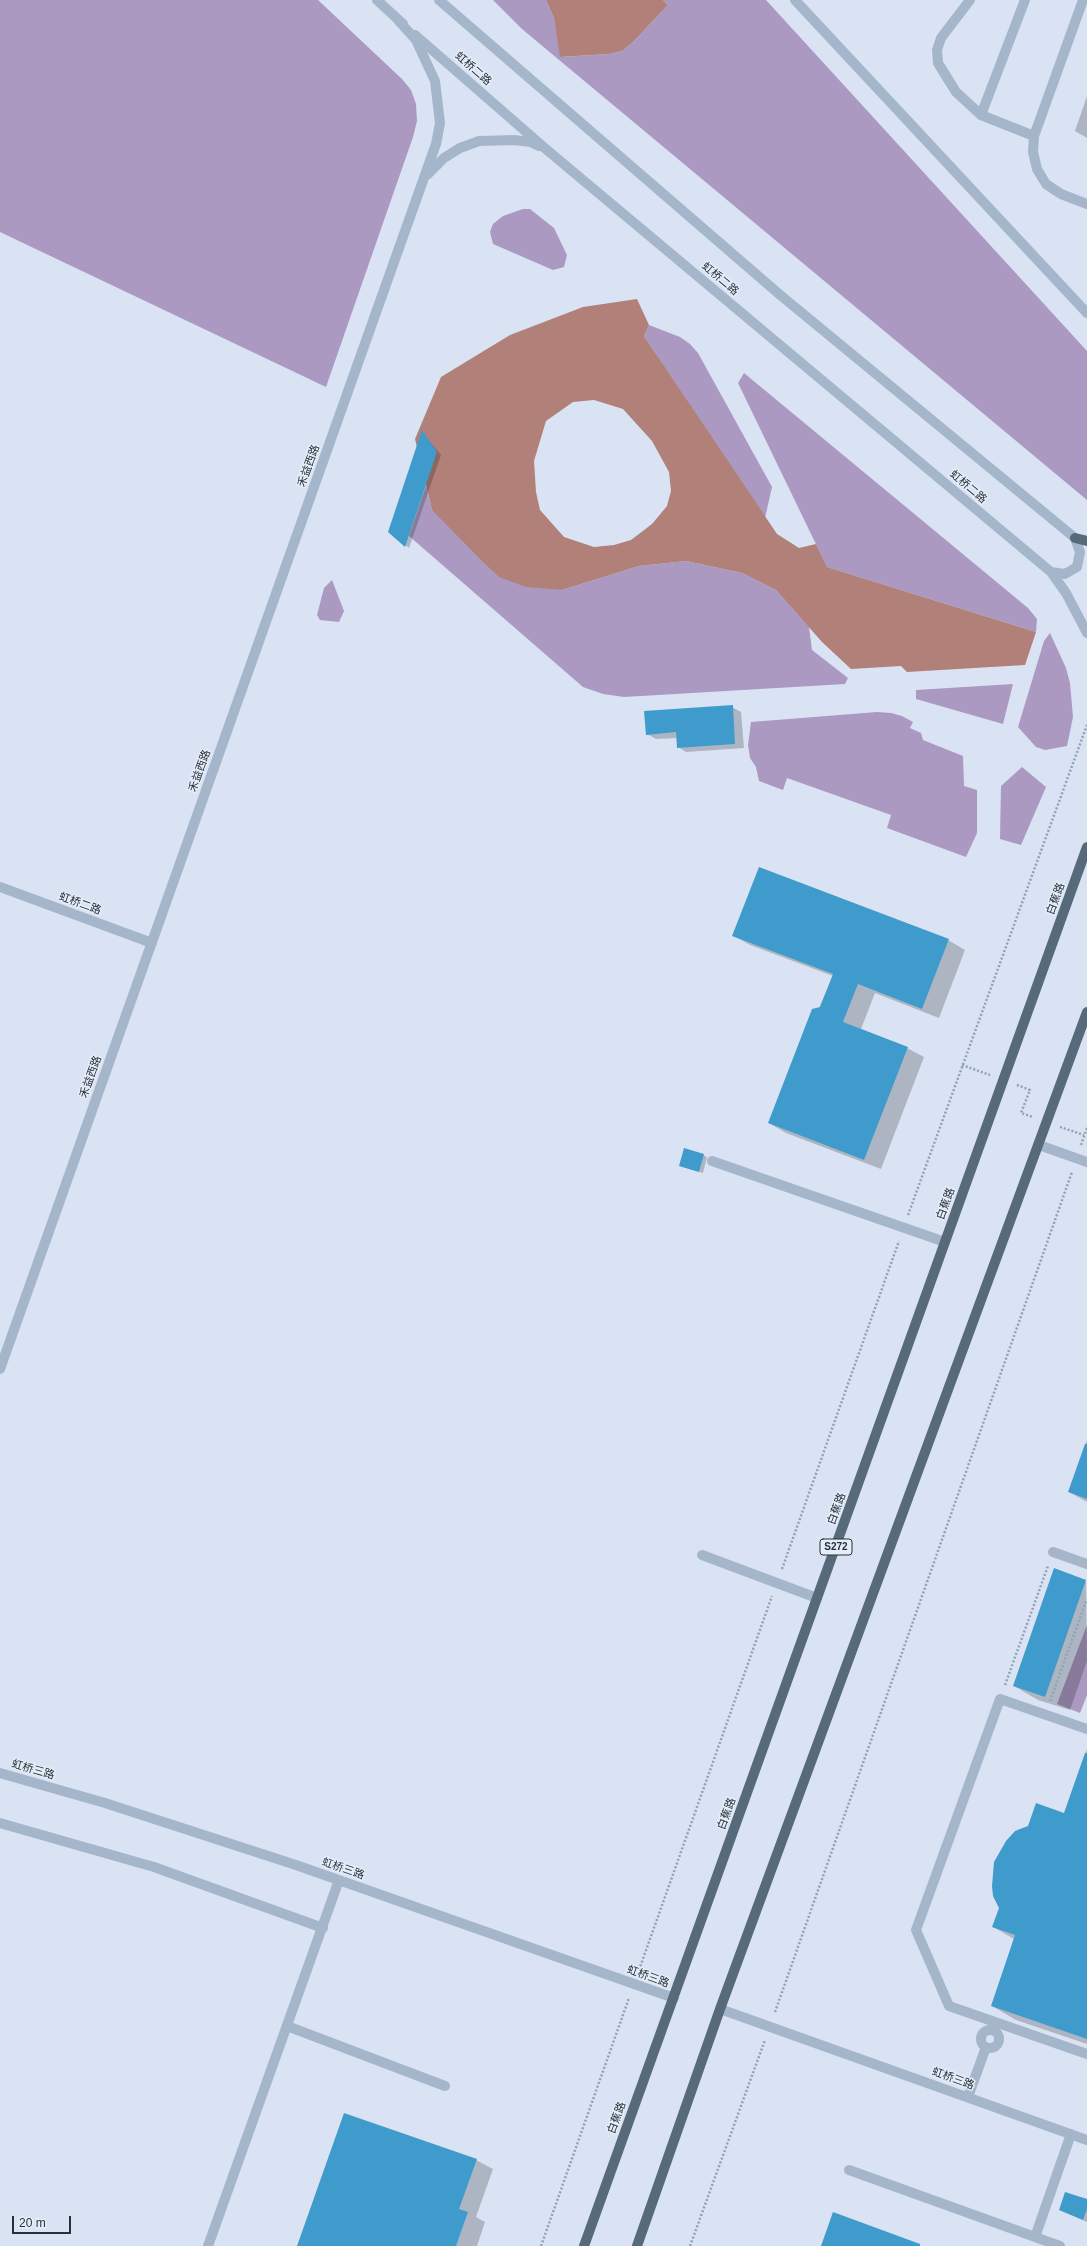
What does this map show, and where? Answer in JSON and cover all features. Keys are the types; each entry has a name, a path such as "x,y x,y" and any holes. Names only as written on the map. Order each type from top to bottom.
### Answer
{"main road":[{"path":"1075,538 1087,541"},
{"name":"白蕉路","path":"584,2246 1087,847"},
{"path":"637,2246 720,2009 1087,1012"}],"street":[{"name":"虹桥二路","path":"377,0 547,150 1051,572 1066,593 1087,633"},
{"path":"440,0 779,294 1075,538 1080,552 1077,567 1064,574 1051,572"},
{"path":"795,0 1087,313"},
{"path":"970,0 941,38 937,50 938,63 956,92 981,115 1034,136"},
{"path":"981,115 1025,0"},
{"path":"1082,0 1034,136 1033,152 1036,169 1046,184 1061,194 1087,204"},
{"name":"禾益西路","path":"0,1369 436,144 440,123 435,81 416,40 398,20"},
{"path":"423,182 433,168 444,158 460,148 479,141 514,140 531,142 547,150"},
{"name":"虹桥二路","path":"0,887 152,943"},
{"path":"1039,1145 1087,1162"},
{"path":"712,1161 945,1242"},
{"path":"1053,1552 1087,1564"},
{"path":"702,1555 817,1598"},
{"path":"1087,1729 1000,1699 916,1930 949,2006 994,2027 1087,2054"},
{"name":"虹桥三路","path":"0,1773 112,1805 339,1880 674,1998"},
{"path":"0,1823 154,1867 323,1928"},
{"path":"208,2246 339,1880"},
{"name":"虹桥三路","path":"720,2009 1087,2140"},
{"path":"287,2026 445,2086"},
{"path":"968,2097 986,2047 992,2048 998,2042 998,2036 994,2027"},
{"path":"1035,2237 1071,2134"},
{"path":"849,2170 1060,2246"}],"path":[{"path":"540,2246 962,1065 1087,725"},
{"path":"962,1065 1030,1090 1022,1113 1084,1135"},
{"path":"690,2246 770,2026 1087,1128"},
{"path":"1000,1699 1053,1552"},
{"path":"1046,1715 1087,1598"}],"shaded area":[{"path":"0,0 318,0 402,79 411,90 416,104 417,121 413,137 326,387 0,232"},
{"path":"493,0 546,0 554,18 561,57 609,54 622,51 633,42 668,5 663,0 766,0 1087,351 1087,500 522,29"},
{"path":"546,0 663,0 668,5 633,42 622,51 609,54 560,57 554,18"},
{"path":"523,209 530,209 554,228 567,255 564,267 553,270 493,244 490,232 493,224 503,216"},
{"path":"637,299 649,325 644,336 777,534 799,548 816,544 827,567 1036,632 1025,665 907,672 901,666 851,669 822,642 776,590 742,573 686,561 639,566 562,590 526,587 499,577 432,510 415,439 441,377 510,335 583,307","holes":["594,400 623,409 652,441 669,472 671,491 667,506 652,524 631,540 614,545 594,547 564,537 540,510 536,492 534,461 546,421 573,402"]},
{"path":"649,325 680,337 690,344 698,353 772,487 765,518 644,336"},
{"path":"744,373 1028,608 1037,619 1036,632 827,567 738,383"},
{"path":"426,486 432,510 562,590 639,566 686,561 742,573 776,590 809,627 812,650 848,678 845,684 624,697 603,694 583,687 409,536"},
{"path":"332,580 344,611 339,622 320,620 317,615 324,588"},
{"path":"1050,633 1066,668 1070,683 1073,717 1067,746 1045,750 1036,747 1018,727 1044,641"},
{"path":"1013,684 1003,724 916,699 916,690"},
{"path":"877,712 891,713 902,716 913,722 910,728 921,733 923,740 963,756 964,786 977,790 977,833 966,857 887,828 891,815 787,778 783,790 759,781 756,767 750,758 748,745 751,722"},
{"path":"1022,767 1046,787 1021,845 1000,839 1001,786"},
{"path":"1087,1625 1087,1695 1080,1713 1057,1704"}],"building":[{"path":"422,430 437,452 405,547 388,532"},
{"path":"733,705 735,744 677,748 676,732 646,735 644,711"},
{"path":"759,867 949,939 922,1009 858,984 843,1022 908,1047 864,1160 768,1123 812,1009 820,1007 833,974 732,936"},
{"path":"684,1148 704,1154 699,1172 679,1166"},
{"path":"1085,1444 1087,1444 1087,1499 1068,1492"},
{"path":"1054,1568 1086,1580 1045,1697 1013,1686"},
{"path":"1085,1753 1087,1753 1087,2039 991,2006 1015,1935 992,1927 999,1908 993,1896 992,1886 994,1862 1006,1841 1015,1831 1028,1826 1036,1803 1064,1813"},
{"path":"344,2113 477,2159 459,2209 468,2212 456,2246 297,2246"},
{"path":"1065,2192 1087,2199 1087,2209 1083,2220 1059,2210"},
{"path":"833,2212 920,2244 920,2246 821,2246"}]}
